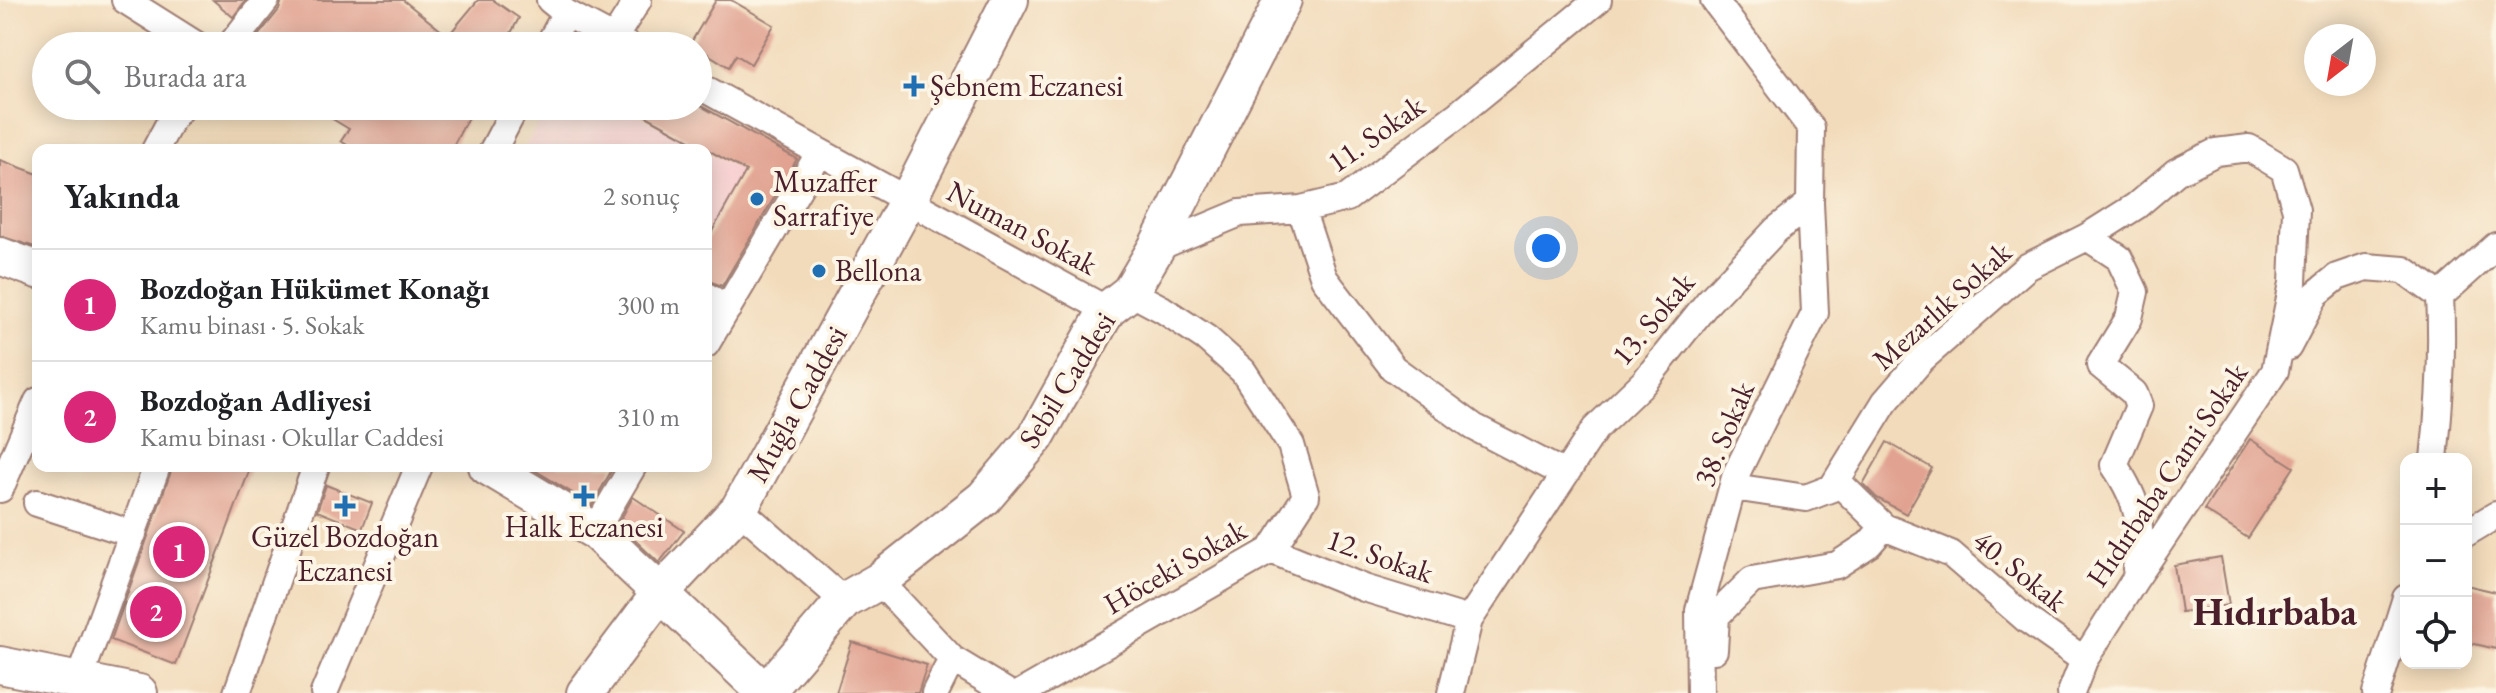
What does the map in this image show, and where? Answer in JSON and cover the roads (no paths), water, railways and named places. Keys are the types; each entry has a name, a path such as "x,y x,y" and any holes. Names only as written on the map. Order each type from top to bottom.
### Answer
{"street":[{"path":"125,0 176,32"},
{"path":"241,32 266,0"},
{"path":"625,32 638,0"},
{"name":"Muğla Caddesi","path":"585,693 660,593 739,509 907,202 1010,0"},
{"name":"Sebil Caddesi","path":"765,693 844,601 879,581 984,498 1036,437 1118,301 1156,248 1283,0"},
{"name":"11. Sokak","path":"1156,248 1240,213 1301,209 1347,198 1456,116 1598,0"},
{"path":"1714,0 1811,128 1810,203"},
{"path":"552,32 558,7 603,32"},
{"name":"Numan Sokak","path":"712,93 907,202 1118,301"},
{"path":"158,144 171,120"},
{"path":"496,144 509,120"},
{"name":"Hıdırbaba Cami Sokak","path":"2071,693 2084,660 2134,581 2275,371 2293,283 2296,210 2284,169 2249,148 2216,152 2176,172 2136,206"},
{"path":"717,302 819,154"},
{"name":"13. Sokak","path":"1451,693 1469,620 1595,429 1644,382 1708,302 1776,230 1810,203"},
{"name":"38. Sokak","path":"1700,693 1699,610 1736,474 1815,313 1810,203"},
{"name":"Mezarlık Sokak","path":"1837,481 1885,402 1922,359 2027,267 2087,237 2136,206"},
{"path":"1301,209 1324,278 1393,368 1474,427 1565,474"},
{"path":"2087,237 2119,258 2135,292 2129,318 2100,365 2134,393 2139,406 2114,465 2126,483 2137,515 2141,539 2134,581"},
{"path":"2440,296 2496,246"},
{"path":"0,256 32,268"},
{"path":"2275,371 2316,294 2337,277 2366,267 2404,270 2440,296"},
{"path":"2435,453 2440,403 2440,296"},
{"name":"Höceki Sokak","path":"1021,693 1271,550 1306,496 1291,445 1243,371 1206,338 1162,309 1118,301"},
{"path":"0,489 32,415"},
{"path":"79,680 155,472"},
{"path":"237,693 314,472"},
{"path":"324,693 416,472"},
{"path":"497,472 595,531 765,693"},
{"path":"595,531 629,472"},
{"path":"1733,487 1806,498 1832,488 1837,481"},
{"name":"40. Sokak","path":"1837,481 1884,527 1951,554 2026,619 2084,660"},
{"path":"37,503 133,534"},
{"path":"739,509 844,601"},
{"path":"2472,529 2496,515"},
{"path":"1713,693 1716,616 1752,580 1837,565 1869,544 1884,527"},
{"name":"12. Sokak","path":"1271,550 1364,588 1469,620"},
{"path":"879,581 952,659 1008,693"},
{"path":"2376,693 2400,617"},
{"path":"935,693 952,659"},
{"path":"0,665 139,693"}],"place":[{"name":"Şebnem Eczanesi","path":"914,86"},
{"name":"Muzaffer Sarrafiye","path":"757,199"},
{"name":"Bellona","path":"819,271"},
{"name":"Halk Eczanesi","path":"584,496"},
{"name":"Güzel Bozdoğan Eczanesi","path":"345,506"},
{"name":"Bozdoğan Hükümet Konağı","path":"179,552"},
{"name":"Bozdoğan Adliyesi","path":"156,612"}],"district":[{"name":"Hıdırbaba","path":"2275,612"}]}
